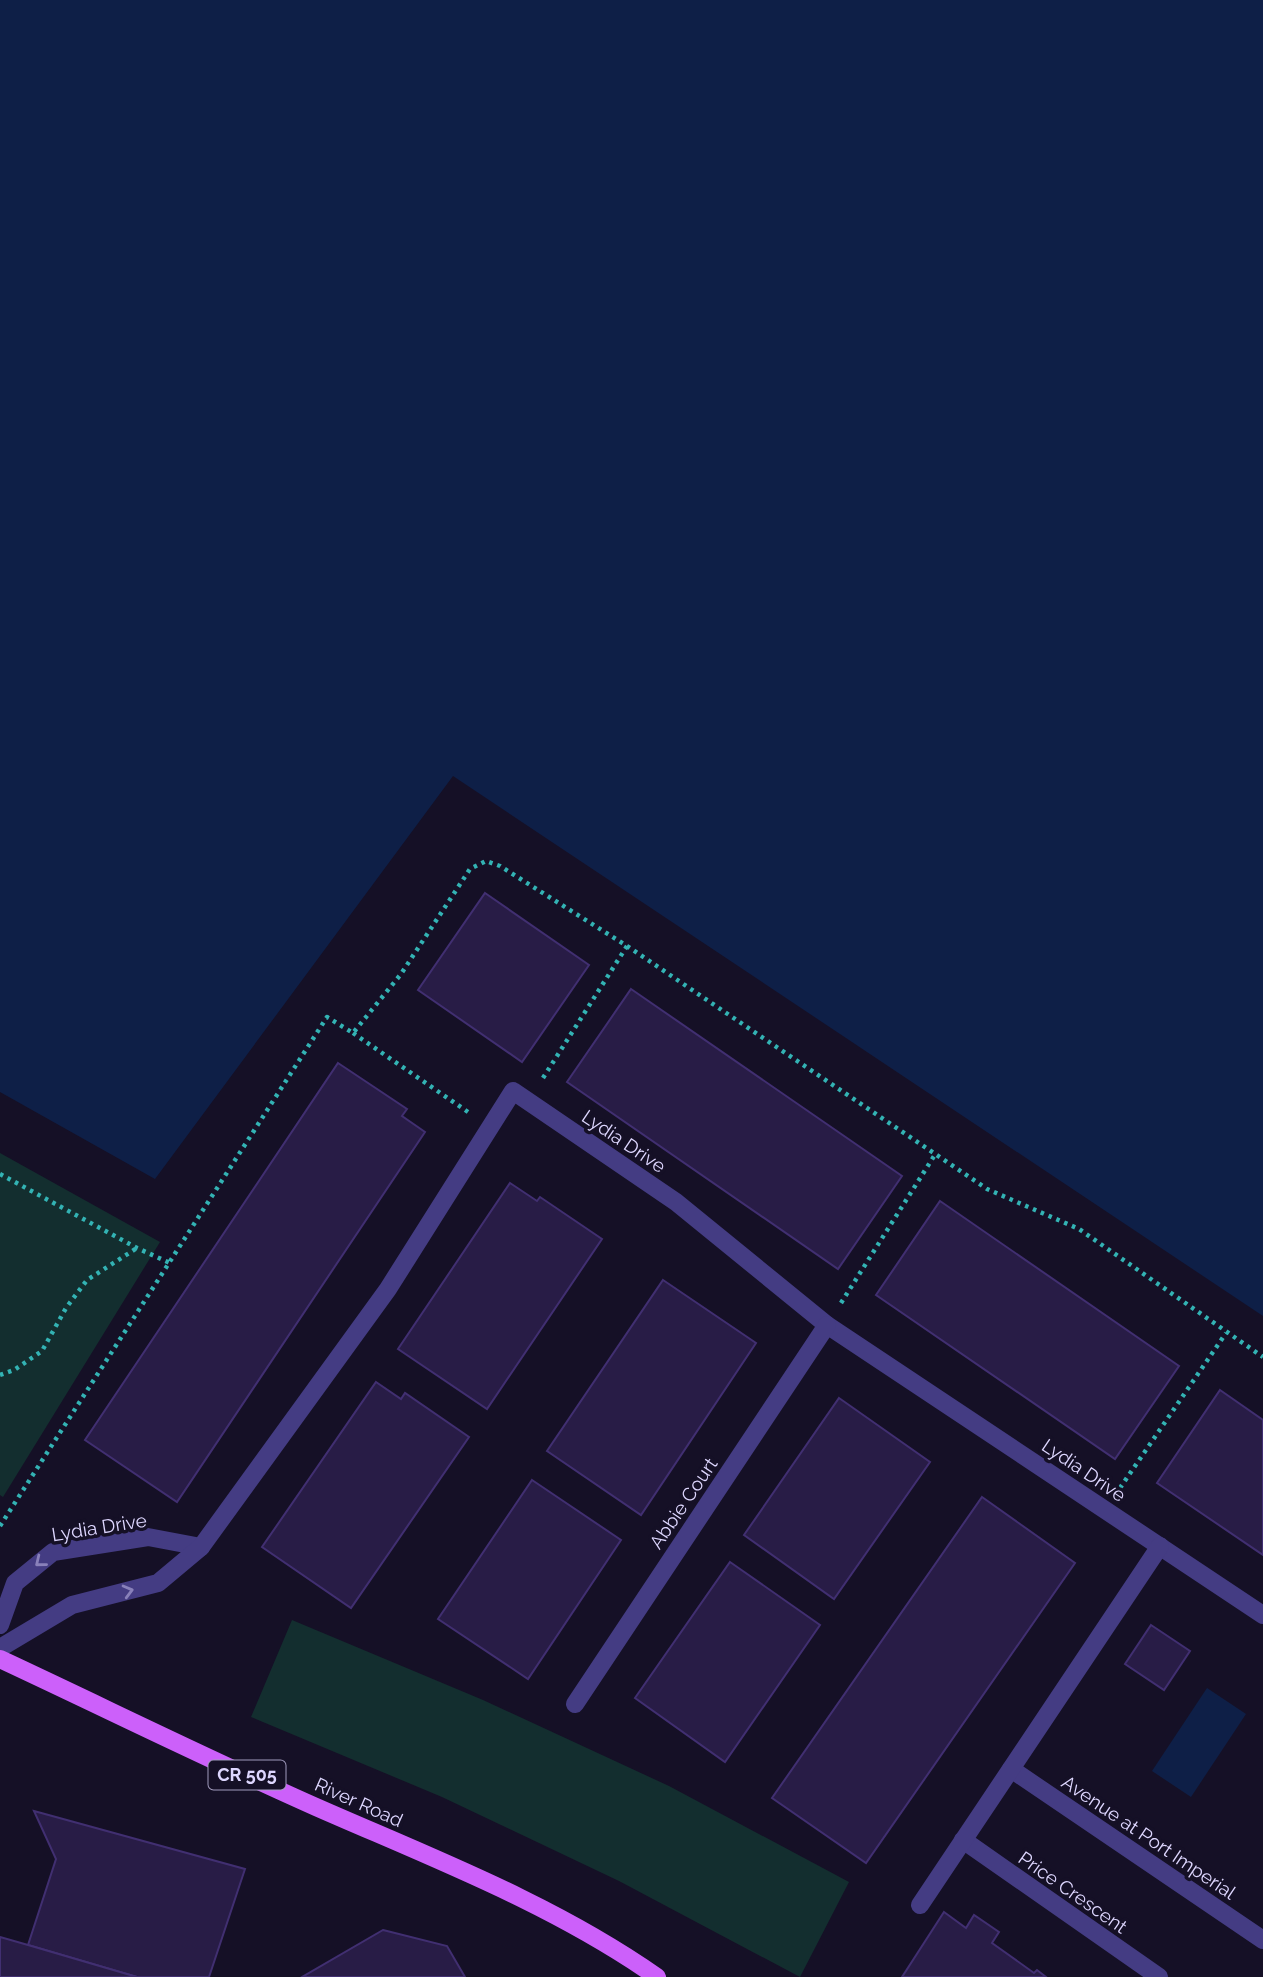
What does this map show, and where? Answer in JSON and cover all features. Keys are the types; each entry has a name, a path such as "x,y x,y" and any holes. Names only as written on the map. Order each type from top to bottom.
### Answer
{"main road":[{"name":"River Road","path":"0,1659 313,1805 496,1886 628,1957 657,1977"}],"street":[{"path":"0,1648 72,1605 158,1583 201,1547 388,1289 513,1091 528,1101"},
{"name":"Lydia Drive","path":"528,1101 676,1202 827,1325 1263,1615"},
{"name":"Abbie Court","path":"575,1703 827,1325"},
{"name":"Lydia Drive","path":"0,1625 15,1583 53,1552 148,1537 201,1547"},
{"path":"920,1905 1160,1546"},
{"name":"Avenue at Port Imperial","path":"1011,1769 1263,1940"},
{"name":"Price Crescent","path":"963,1840 1159,1977"}],"path":[{"path":"528,1101 627,946"},
{"path":"353,1033 490,1127"},
{"path":"827,1325 936,1153"},
{"path":"0,1174 170,1263"},
{"path":"0,1374 14,1370 42,1351 66,1307 87,1280 137,1248"},
{"path":"1105,1510 1226,1333"}],"green space":[{"path":"0,1153 160,1242 3,1497 0,1495"},
{"path":"292,1620 483,1700 669,1786 849,1882 800,1977 619,1881 442,1797 251,1717"}],"water":[{"path":"0,0 1263,0 1263,1316 453,776 155,1179 0,1092"},
{"path":"1207,1688 1246,1714 1191,1797 1152,1771"}],"building":[{"path":"485,893 589,965 522,1062 418,990"},
{"path":"631,989 902,1176 838,1269 567,1082"},
{"path":"338,1063 407,1109 402,1116 425,1132 177,1502 85,1440"},
{"path":"510,1183 537,1201 540,1197 602,1239 487,1409 398,1349"},
{"path":"940,1201 1179,1366 1115,1459 876,1295"},
{"path":"663,1280 756,1343 641,1515 547,1451"},
{"path":"376,1382 401,1399 405,1393 469,1437 351,1608 262,1547"},
{"path":"1220,1390 1263,1420 1263,1555 1157,1483"},
{"path":"839,1398 930,1462 834,1599 744,1535"},
{"path":"532,1480 621,1540 528,1679 438,1619"},
{"path":"982,1497 1075,1563 866,1863 772,1798"},
{"path":"730,1562 820,1625 725,1762 635,1698"},
{"path":"1151,1625 1190,1651 1164,1690 1125,1664"},
{"path":"34,1811 245,1869 209,1977 137,1977 28,1945 56,1859"},
{"path":"944,1912 966,1928 974,1915 999,1932 992,1943 1034,1973 1037,1970 1046,1977 902,1977"},
{"path":"383,1930 447,1946 465,1977 302,1977"},
{"path":"0,1937 28,1945 137,1977 0,1977"}]}
